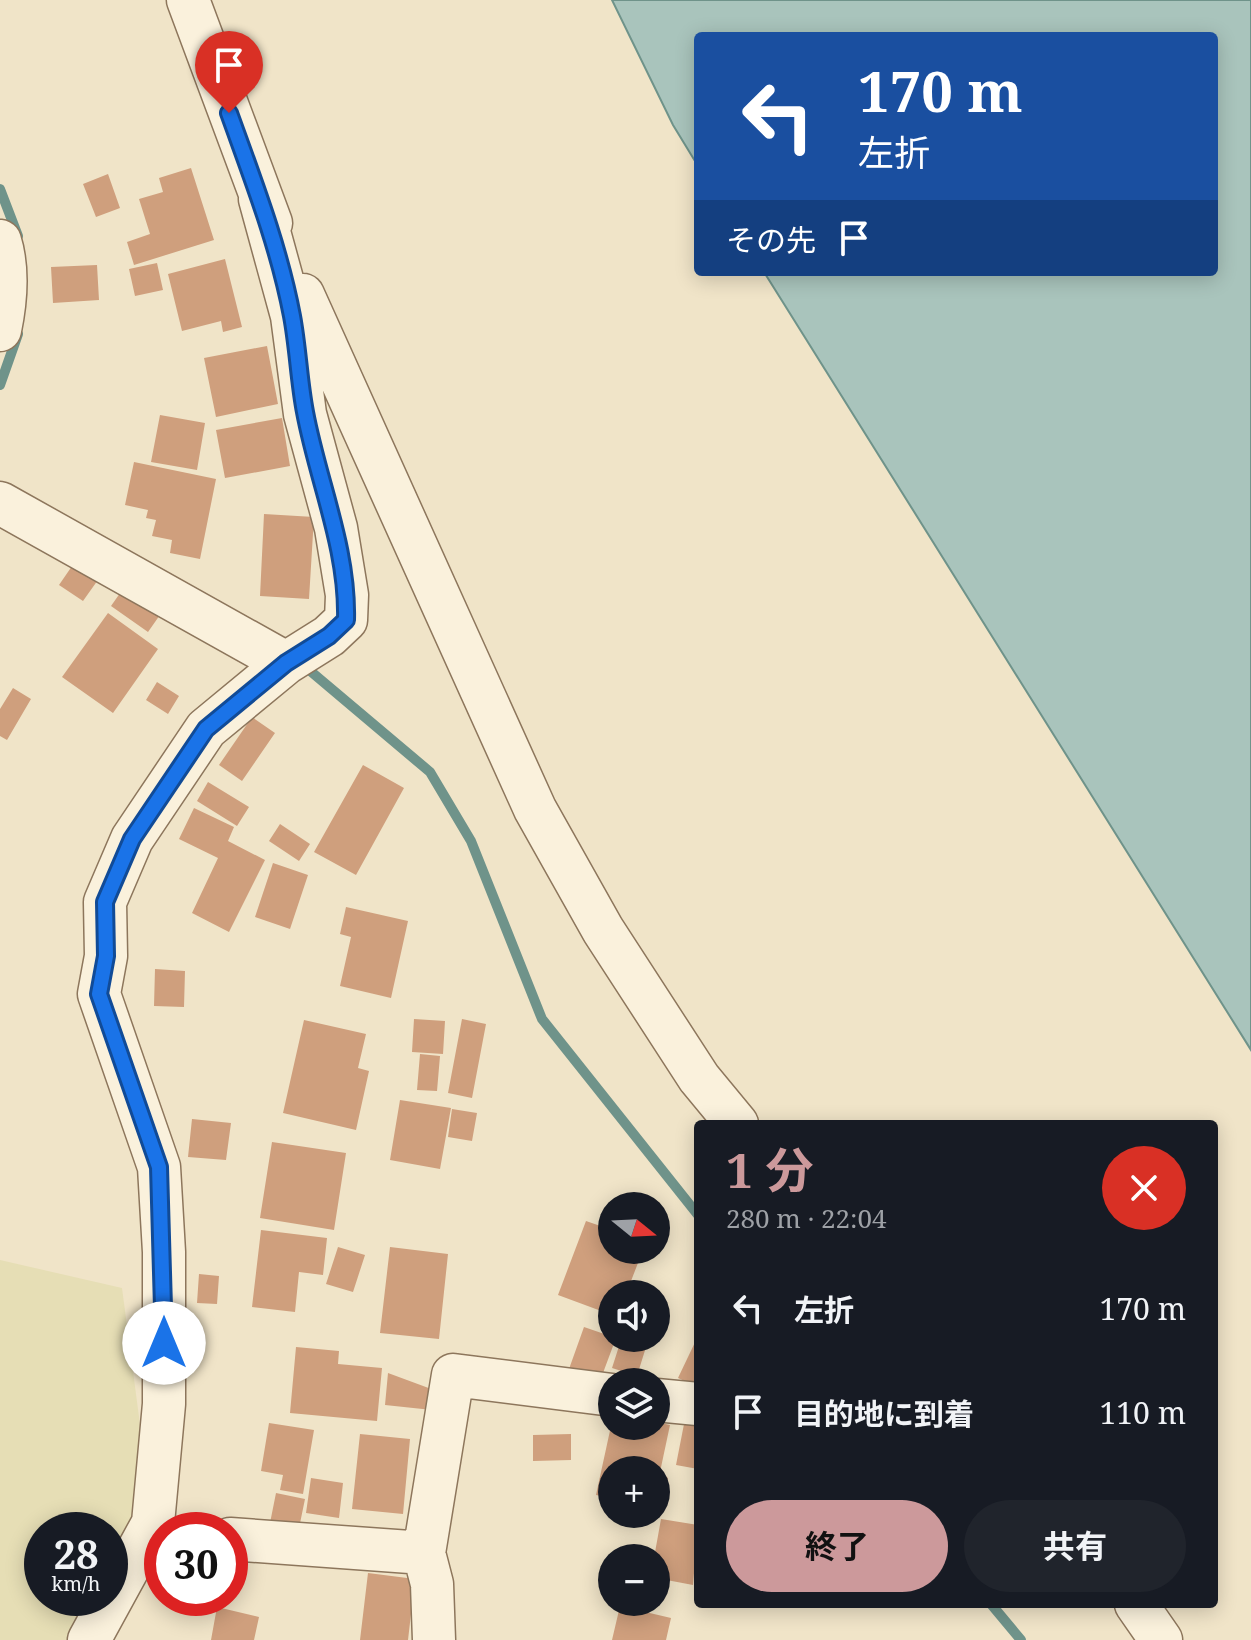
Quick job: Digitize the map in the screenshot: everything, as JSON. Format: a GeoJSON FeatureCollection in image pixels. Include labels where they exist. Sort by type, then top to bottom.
{"type":"FeatureCollection","features":[{"type":"Feature","properties":{"kind":"street"},"geometry":{"type":"LineString","coordinates":[[188,0],[260,199],[535,809],[628,968],[699,1078],[734,1120]]}},
{"type":"Feature","properties":{"kind":"street"},"geometry":{"type":"LineString","coordinates":[[168,1512],[164,1404],[164,1252],[159,1167],[99,994],[106,956],[105,902],[132,839],[206,729],[294,657],[329,636],[346,620],[347,595],[336,528],[305,414],[292,316],[260,199]]}},
{"type":"Feature","properties":{"kind":"street"},"geometry":{"type":"LineString","coordinates":[[0,330],[12,254]]}},
{"type":"Feature","properties":{"kind":"street"},"geometry":{"type":"LineString","coordinates":[[0,503],[73,526],[294,657]]}},
{"type":"Feature","properties":{"kind":"street"},"geometry":{"type":"LineString","coordinates":[[434,1640],[432,1584],[424,1553],[453,1375],[598,1393]]}},
{"type":"Feature","properties":{"kind":"street"},"geometry":{"type":"LineString","coordinates":[[670,1401],[694,1404]]}},
{"type":"Feature","properties":{"kind":"street"},"geometry":{"type":"LineString","coordinates":[[248,1540],[424,1553]]}},
{"type":"Feature","properties":{"kind":"street"},"geometry":{"type":"LineString","coordinates":[[89,1640],[144,1562]]}},
{"type":"Feature","properties":{"kind":"street"},"geometry":{"type":"LineString","coordinates":[[1139,1608],[1161,1640]]}},
{"type":"Feature","properties":{"kind":"shaded area"},"geometry":{"type":"Polygon","coordinates":[[[0,1260],[122,1288],[152,1512],[144,1512],[144,1536],[128,1559],[128,1512],[24,1512],[24,1616],[89,1616],[72,1640],[0,1640],[0,1260]]]}},
{"type":"Feature","properties":{"kind":"water"},"geometry":{"type":"Polygon","coordinates":[[[612,0],[1251,0],[1251,1050],[767,276],[1218,276],[1218,32],[694,32],[694,159],[673,125],[612,0]]]}},
{"type":"Feature","properties":{"kind":"building"},"geometry":{"type":"Polygon","coordinates":[[[191,168],[214,240],[134,265],[127,242],[150,234],[139,199],[163,192],[159,178],[191,168]]]}},
{"type":"Feature","properties":{"kind":"building"},"geometry":{"type":"Polygon","coordinates":[[[108,174],[120,208],[96,217],[83,184],[108,174]]]}},
{"type":"Feature","properties":{"kind":"building"},"geometry":{"type":"Polygon","coordinates":[[[225,259],[242,327],[223,332],[221,321],[182,331],[168,274],[225,259]]]}},
{"type":"Feature","properties":{"kind":"building"},"geometry":{"type":"Polygon","coordinates":[[[157,263],[163,290],[135,296],[129,269],[157,263]]]}},
{"type":"Feature","properties":{"kind":"building"},"geometry":{"type":"Polygon","coordinates":[[[97,265],[99,300],[53,303],[51,267],[97,265]]]}},
{"type":"Feature","properties":{"kind":"building"},"geometry":{"type":"Polygon","coordinates":[[[267,346],[278,404],[216,417],[204,358],[267,346]]]}},
{"type":"Feature","properties":{"kind":"building"},"geometry":{"type":"Polygon","coordinates":[[[160,415],[205,423],[197,470],[151,462],[160,415]]]}},
{"type":"Feature","properties":{"kind":"building"},"geometry":{"type":"Polygon","coordinates":[[[282,418],[290,466],[225,478],[216,430],[282,418]]]}},
{"type":"Feature","properties":{"kind":"building"},"geometry":{"type":"Polygon","coordinates":[[[134,462],[216,479],[200,559],[170,553],[172,540],[152,536],[156,520],[146,518],[148,510],[125,505],[134,462]]]}},
{"type":"Feature","properties":{"kind":"building"},"geometry":{"type":"Polygon","coordinates":[[[264,514],[314,517],[309,599],[260,596],[264,514]]]}},
{"type":"Feature","properties":{"kind":"building"},"geometry":{"type":"Polygon","coordinates":[[[81,553],[105,570],[83,601],[59,585],[81,553]]]}},
{"type":"Feature","properties":{"kind":"building"},"geometry":{"type":"Polygon","coordinates":[[[125,586],[162,612],[148,632],[111,606],[125,586]]]}},
{"type":"Feature","properties":{"kind":"building"},"geometry":{"type":"Polygon","coordinates":[[[108,613],[158,649],[113,713],[62,677],[108,613]]]}},
{"type":"Feature","properties":{"kind":"building"},"geometry":{"type":"Polygon","coordinates":[[[157,682],[179,696],[168,714],[146,700],[157,682]]]}},
{"type":"Feature","properties":{"kind":"building"},"geometry":{"type":"Polygon","coordinates":[[[13,688],[31,699],[7,740],[0,736],[0,709],[13,688]]]}},
{"type":"Feature","properties":{"kind":"building"},"geometry":{"type":"Polygon","coordinates":[[[252,717],[275,733],[242,781],[219,765],[252,717]]]}},
{"type":"Feature","properties":{"kind":"building"},"geometry":{"type":"Polygon","coordinates":[[[363,765],[404,788],[356,875],[314,852],[363,765]]]}},
{"type":"Feature","properties":{"kind":"building"},"geometry":{"type":"Polygon","coordinates":[[[208,782],[249,807],[237,826],[197,801],[208,782]]]}},
{"type":"Feature","properties":{"kind":"building"},"geometry":{"type":"Polygon","coordinates":[[[194,808],[234,827],[228,841],[265,860],[229,932],[192,913],[218,858],[179,839],[194,808]]]}},
{"type":"Feature","properties":{"kind":"building"},"geometry":{"type":"Polygon","coordinates":[[[280,824],[310,844],[299,861],[269,841],[280,824]]]}},
{"type":"Feature","properties":{"kind":"building"},"geometry":{"type":"Polygon","coordinates":[[[273,863],[308,875],[290,929],[255,917],[273,863]]]}},
{"type":"Feature","properties":{"kind":"building"},"geometry":{"type":"Polygon","coordinates":[[[346,907],[408,921],[391,998],[340,986],[351,937],[340,934],[346,907]]]}},
{"type":"Feature","properties":{"kind":"building"},"geometry":{"type":"Polygon","coordinates":[[[155,969],[185,971],[184,1007],[154,1006],[155,969]]]}},
{"type":"Feature","properties":{"kind":"building"},"geometry":{"type":"Polygon","coordinates":[[[414,1019],[445,1021],[443,1054],[412,1052],[414,1019]]]}},
{"type":"Feature","properties":{"kind":"building"},"geometry":{"type":"Polygon","coordinates":[[[462,1019],[486,1024],[472,1098],[448,1093],[462,1019]]]}},
{"type":"Feature","properties":{"kind":"building"},"geometry":{"type":"Polygon","coordinates":[[[304,1020],[366,1034],[358,1068],[369,1071],[356,1130],[283,1113],[304,1020]]]}},
{"type":"Feature","properties":{"kind":"building"},"geometry":{"type":"Polygon","coordinates":[[[420,1054],[440,1056],[437,1091],[417,1090],[420,1054]]]}},
{"type":"Feature","properties":{"kind":"building"},"geometry":{"type":"Polygon","coordinates":[[[400,1100],[451,1108],[440,1169],[390,1160],[400,1100]]]}},
{"type":"Feature","properties":{"kind":"building"},"geometry":{"type":"Polygon","coordinates":[[[452,1109],[477,1113],[472,1141],[448,1137],[452,1109]]]}},
{"type":"Feature","properties":{"kind":"building"},"geometry":{"type":"Polygon","coordinates":[[[192,1119],[231,1123],[226,1160],[188,1157],[192,1119]]]}},
{"type":"Feature","properties":{"kind":"building"},"geometry":{"type":"Polygon","coordinates":[[[272,1142],[346,1153],[334,1230],[260,1218],[272,1142]]]}},
{"type":"Feature","properties":{"kind":"building"},"geometry":{"type":"Polygon","coordinates":[[[586,1221],[598,1225],[598,1264],[638,1264],[631,1280],[598,1280],[598,1310],[558,1295],[586,1221]]]}},
{"type":"Feature","properties":{"kind":"building"},"geometry":{"type":"Polygon","coordinates":[[[261,1230],[327,1238],[323,1275],[299,1272],[295,1312],[252,1307],[261,1230]]]}},
{"type":"Feature","properties":{"kind":"building"},"geometry":{"type":"Polygon","coordinates":[[[338,1247],[365,1255],[353,1292],[326,1284],[338,1247]]]}},
{"type":"Feature","properties":{"kind":"building"},"geometry":{"type":"Polygon","coordinates":[[[390,1247],[448,1254],[439,1339],[380,1333],[390,1247]]]}},
{"type":"Feature","properties":{"kind":"building"},"geometry":{"type":"Polygon","coordinates":[[[199,1274],[219,1276],[217,1304],[197,1303],[199,1274]]]}},
{"type":"Feature","properties":{"kind":"building"},"geometry":{"type":"Polygon","coordinates":[[[584,1327],[598,1332],[598,1352],[611,1352],[605,1368],[598,1368],[598,1380],[569,1369],[584,1327]]]}},
{"type":"Feature","properties":{"kind":"building"},"geometry":{"type":"Polygon","coordinates":[[[694,1344],[694,1385],[678,1378],[694,1344]]]}},
{"type":"Feature","properties":{"kind":"building"},"geometry":{"type":"Polygon","coordinates":[[[296,1347],[339,1351],[338,1364],[382,1368],[377,1421],[290,1413],[296,1347]]]}},
{"type":"Feature","properties":{"kind":"building"},"geometry":{"type":"Polygon","coordinates":[[[617,1352],[644,1352],[639,1368],[612,1368],[617,1352]]]}},
{"type":"Feature","properties":{"kind":"building"},"geometry":{"type":"Polygon","coordinates":[[[388,1373],[434,1390],[432,1410],[385,1405],[388,1373]]]}},
{"type":"Feature","properties":{"kind":"building"},"geometry":{"type":"Polygon","coordinates":[[[685,1419],[694,1420],[694,1468],[676,1465],[685,1419]]]}},
{"type":"Feature","properties":{"kind":"building"},"geometry":{"type":"Polygon","coordinates":[[[269,1423],[314,1430],[303,1494],[280,1490],[283,1475],[261,1471],[269,1423]]]}},
{"type":"Feature","properties":{"kind":"building"},"geometry":{"type":"Polygon","coordinates":[[[360,1434],[410,1439],[403,1514],[352,1509],[360,1434]]]}},
{"type":"Feature","properties":{"kind":"building"},"geometry":{"type":"Polygon","coordinates":[[[571,1434],[571,1460],[533,1461],[533,1435],[571,1434]]]}},
{"type":"Feature","properties":{"kind":"building"},"geometry":{"type":"Polygon","coordinates":[[[608,1440],[667,1440],[663,1456],[604,1456],[608,1440]]]}},
{"type":"Feature","properties":{"kind":"building"},"geometry":{"type":"Polygon","coordinates":[[[311,1478],[343,1483],[339,1518],[306,1513],[311,1478]]]}},
{"type":"Feature","properties":{"kind":"building"},"geometry":{"type":"Polygon","coordinates":[[[276,1493],[305,1499],[298,1533],[269,1528],[276,1493]]]}},
{"type":"Feature","properties":{"kind":"building"},"geometry":{"type":"Polygon","coordinates":[[[670,1520],[694,1524],[693,1585],[670,1581],[670,1544],[657,1544],[659,1528],[670,1528],[670,1520]]]}},
{"type":"Feature","properties":{"kind":"building"},"geometry":{"type":"Polygon","coordinates":[[[368,1573],[415,1579],[408,1640],[360,1640],[368,1573]]]}},
{"type":"Feature","properties":{"kind":"building"},"geometry":{"type":"Polygon","coordinates":[[[215,1616],[259,1617],[254,1640],[211,1640],[215,1616]]]}},
{"type":"Feature","properties":{"kind":"building"},"geometry":{"type":"Polygon","coordinates":[[[618,1616],[671,1618],[666,1640],[612,1640],[618,1616]]]}},
{"type":"Feature","properties":{"kind":"waterway"},"geometry":{"type":"LineString","coordinates":[[0,189],[18,236]]}},
{"type":"Feature","properties":{"kind":"waterway"},"geometry":{"type":"LineString","coordinates":[[0,385],[18,334]]}},
{"type":"Feature","properties":{"kind":"waterway"},"geometry":{"type":"LineString","coordinates":[[302,664],[430,772],[471,841],[542,1019],[694,1210]]}},
{"type":"Feature","properties":{"kind":"waterway"},"geometry":{"type":"LineString","coordinates":[[994,1608],[1021,1640]]}},
{"type":"Feature","properties":{"kind":"route"},"geometry":{"type":"LineString","coordinates":[[164,1343],[164,1252],[159,1167],[99,994],[106,956],[105,902],[132,839],[206,729],[286,663],[329,636],[346,620],[347,595],[336,528],[305,414],[292,316],[260,199],[229,113]]}}]}
